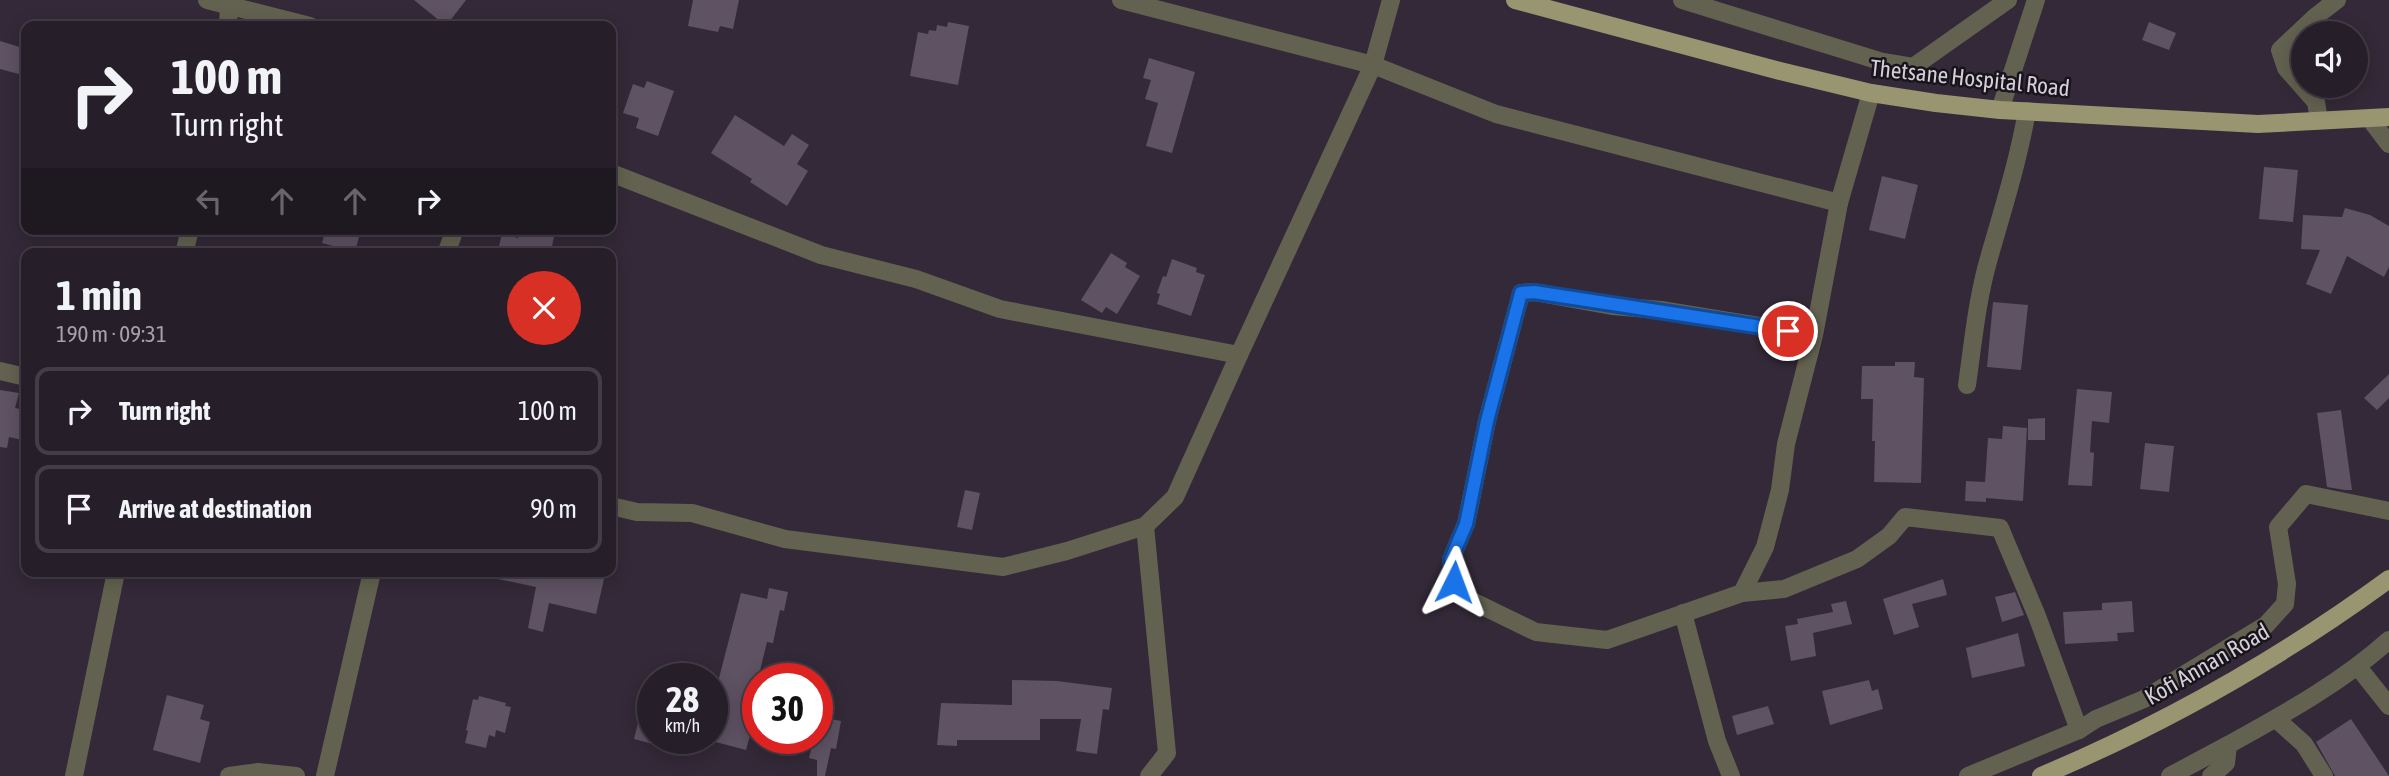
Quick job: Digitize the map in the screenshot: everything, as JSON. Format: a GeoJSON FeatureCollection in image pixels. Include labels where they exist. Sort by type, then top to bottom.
{"type":"FeatureCollection","features":[{"type":"Feature","properties":{"kind":"main road","name":"Thetsane Hospital Road"},"geometry":{"type":"LineString","coordinates":[[1515,0],[1871,93],[2000,110],[2258,124],[2389,117]]}},
{"type":"Feature","properties":{"kind":"main road","name":"Kofi Annan Road"},"geometry":{"type":"LineString","coordinates":[[2041,776],[2088,757],[2203,699],[2352,606],[2389,579]]}},
{"type":"Feature","properties":{"kind":"street"},"geometry":{"type":"LineString","coordinates":[[207,0],[291,21]]}},
{"type":"Feature","properties":{"kind":"street"},"geometry":{"type":"LineString","coordinates":[[1121,0],[1373,65],[1496,114],[1839,203]]}},
{"type":"Feature","properties":{"kind":"street"},"geometry":{"type":"LineString","coordinates":[[616,507],[638,512],[692,513],[785,539],[1003,567],[1067,551],[1145,526],[1175,497],[1373,65],[1391,0]]}},
{"type":"Feature","properties":{"kind":"street"},"geometry":{"type":"LineString","coordinates":[[1682,0],[1883,62],[1913,67],[2008,0]]}},
{"type":"Feature","properties":{"kind":"street"},"geometry":{"type":"LineString","coordinates":[[2000,110],[2036,0]]}},
{"type":"Feature","properties":{"kind":"street"},"geometry":{"type":"LineString","coordinates":[[2319,120],[2316,102],[2286,68],[2280,50],[2337,0]]}},
{"type":"Feature","properties":{"kind":"street"},"geometry":{"type":"LineString","coordinates":[[228,21],[229,5]]}},
{"type":"Feature","properties":{"kind":"street"},"geometry":{"type":"LineString","coordinates":[[1742,593],[1765,547],[1780,490],[1786,444],[1814,335],[1839,203],[1871,93]]}},
{"type":"Feature","properties":{"kind":"street"},"geometry":{"type":"LineString","coordinates":[[1967,385],[1981,292],[2016,167],[2027,111]]}},
{"type":"Feature","properties":{"kind":"street"},"geometry":{"type":"LineString","coordinates":[[2370,119],[2389,144]]}},
{"type":"Feature","properties":{"kind":"street"},"geometry":{"type":"LineString","coordinates":[[616,175],[821,255],[916,279],[1000,309],[1239,355]]}},
{"type":"Feature","properties":{"kind":"street"},"geometry":{"type":"LineString","coordinates":[[1814,335],[1661,310],[1612,306],[1534,292],[1521,293],[1487,421],[1466,524],[1451,559],[1454,582],[1466,598],[1536,632],[1607,640],[1742,593],[1784,589],[1857,559],[1889,536],[1905,517],[2000,528],[2042,628],[2079,730]]}},
{"type":"Feature","properties":{"kind":"street"},"geometry":{"type":"LineString","coordinates":[[0,371],[21,376]]}},
{"type":"Feature","properties":{"kind":"street"},"geometry":{"type":"LineString","coordinates":[[1968,776],[2079,730],[2096,719],[2144,699],[2266,625],[2285,604],[2287,584],[2278,527],[2306,494],[2389,511]]}},
{"type":"Feature","properties":{"kind":"street"},"geometry":{"type":"LineString","coordinates":[[1145,526],[1167,753],[1149,776]]}},
{"type":"Feature","properties":{"kind":"street"},"geometry":{"type":"LineString","coordinates":[[74,776],[115,577]]}},
{"type":"Feature","properties":{"kind":"street"},"geometry":{"type":"LineString","coordinates":[[325,776],[371,577]]}},
{"type":"Feature","properties":{"kind":"street"},"geometry":{"type":"LineString","coordinates":[[1683,613],[1717,741],[1731,776]]}},
{"type":"Feature","properties":{"kind":"street"},"geometry":{"type":"LineString","coordinates":[[2170,776],[2276,719],[2358,667],[2389,640]]}},
{"type":"Feature","properties":{"kind":"street"},"geometry":{"type":"LineString","coordinates":[[2358,667],[2389,706]]}},
{"type":"Feature","properties":{"kind":"street"},"geometry":{"type":"LineString","coordinates":[[2276,719],[2304,744],[2324,776]]}},
{"type":"Feature","properties":{"kind":"street"},"geometry":{"type":"LineString","coordinates":[[2211,776],[2225,763],[2228,745]]}},
{"type":"Feature","properties":{"kind":"street"},"geometry":{"type":"LineString","coordinates":[[229,776],[258,772],[296,776]]}},
{"type":"Feature","properties":{"kind":"building"},"geometry":{"type":"Polygon","coordinates":[[[414,0],[466,0],[450,21],[440,21],[414,0]]]}},
{"type":"Feature","properties":{"kind":"building"},"geometry":{"type":"Polygon","coordinates":[[[693,0],[739,0],[733,29],[720,26],[718,32],[688,26],[693,0]]]}},
{"type":"Feature","properties":{"kind":"building"},"geometry":{"type":"Polygon","coordinates":[[[948,22],[969,26],[958,85],[910,76],[918,32],[928,34],[929,30],[936,31],[937,25],[947,27],[948,22]]]}},
{"type":"Feature","properties":{"kind":"building"},"geometry":{"type":"Polygon","coordinates":[[[2149,22],[2176,33],[2169,50],[2142,40],[2149,22]]]}},
{"type":"Feature","properties":{"kind":"building"},"geometry":{"type":"Polygon","coordinates":[[[0,41],[21,47],[21,75],[0,69],[0,41]]]}},
{"type":"Feature","properties":{"kind":"building"},"geometry":{"type":"Polygon","coordinates":[[[1149,58],[1195,72],[1172,153],[1146,146],[1158,103],[1145,99],[1151,80],[1143,78],[1149,58]]]}},
{"type":"Feature","properties":{"kind":"building"},"geometry":{"type":"Polygon","coordinates":[[[647,81],[674,91],[658,136],[636,128],[639,118],[623,113],[633,84],[644,88],[647,81]]]}},
{"type":"Feature","properties":{"kind":"building"},"geometry":{"type":"Polygon","coordinates":[[[735,115],[784,146],[792,134],[809,145],[797,164],[808,171],[787,206],[750,182],[752,179],[711,153],[735,115]]]}},
{"type":"Feature","properties":{"kind":"building"},"geometry":{"type":"Polygon","coordinates":[[[2264,167],[2298,170],[2293,222],[2259,219],[2264,167]]]}},
{"type":"Feature","properties":{"kind":"building"},"geometry":{"type":"Polygon","coordinates":[[[1882,176],[1918,185],[1905,239],[1869,230],[1882,176]]]}},
{"type":"Feature","properties":{"kind":"building"},"geometry":{"type":"Polygon","coordinates":[[[2345,208],[2370,215],[2389,226],[2389,267],[2384,277],[2347,256],[2331,294],[2306,284],[2320,250],[2301,249],[2303,215],[2342,217],[2345,208]]]}},
{"type":"Feature","properties":{"kind":"building"},"geometry":{"type":"Polygon","coordinates":[[[324,235],[359,235],[356,248],[340,248],[322,243],[324,235]]]}},
{"type":"Feature","properties":{"kind":"building"},"geometry":{"type":"Polygon","coordinates":[[[502,235],[518,238],[518,235],[546,235],[554,237],[552,246],[560,248],[498,248],[502,235]]]}},
{"type":"Feature","properties":{"kind":"building"},"geometry":{"type":"Polygon","coordinates":[[[1111,253],[1127,263],[1125,267],[1140,276],[1117,314],[1106,307],[1102,313],[1081,300],[1111,253]]]}},
{"type":"Feature","properties":{"kind":"building"},"geometry":{"type":"Polygon","coordinates":[[[1172,259],[1197,268],[1196,272],[1205,275],[1191,316],[1157,304],[1160,294],[1157,293],[1172,259]]]}},
{"type":"Feature","properties":{"kind":"building"},"geometry":{"type":"Polygon","coordinates":[[[1993,302],[2028,305],[2021,370],[1987,367],[1993,302]]]}},
{"type":"Feature","properties":{"kind":"building"},"geometry":{"type":"Polygon","coordinates":[[[1895,362],[1915,362],[1914,377],[1924,378],[1921,483],[1874,482],[1873,399],[1861,399],[1862,366],[1895,366],[1895,362]]]}},
{"type":"Feature","properties":{"kind":"building"},"geometry":{"type":"Polygon","coordinates":[[[2389,374],[2389,398],[2377,410],[2364,398],[2389,374]]]}},
{"type":"Feature","properties":{"kind":"building"},"geometry":{"type":"Polygon","coordinates":[[[2077,389],[2112,392],[2109,423],[2092,421],[2092,486],[2068,485],[2077,389]]]}},
{"type":"Feature","properties":{"kind":"building"},"geometry":{"type":"Polygon","coordinates":[[[0,390],[19,393],[15,408],[21,409],[21,440],[9,437],[7,448],[0,447],[0,390]]]}},
{"type":"Feature","properties":{"kind":"building"},"geometry":{"type":"Polygon","coordinates":[[[2341,410],[2352,490],[2327,487],[2317,413],[2341,410]]]}},
{"type":"Feature","properties":{"kind":"building"},"geometry":{"type":"Polygon","coordinates":[[[2045,418],[2045,440],[2028,440],[2028,419],[2045,418]]]}},
{"type":"Feature","properties":{"kind":"building"},"geometry":{"type":"Polygon","coordinates":[[[2003,426],[2027,428],[2023,501],[1986,498],[1986,502],[1965,501],[1966,481],[1985,482],[1988,438],[2002,439],[2003,426]]]}},
{"type":"Feature","properties":{"kind":"building"},"geometry":{"type":"Polygon","coordinates":[[[2145,443],[2174,446],[2169,492],[2140,489],[2145,443]]]}},
{"type":"Feature","properties":{"kind":"building"},"geometry":{"type":"Polygon","coordinates":[[[965,490],[980,493],[972,530],[957,527],[965,490]]]}},
{"type":"Feature","properties":{"kind":"building"},"geometry":{"type":"Polygon","coordinates":[[[498,579],[604,579],[596,614],[549,603],[543,632],[528,628],[536,587],[498,579]]]}},
{"type":"Feature","properties":{"kind":"building"},"geometry":{"type":"Polygon","coordinates":[[[1943,579],[1947,595],[1912,604],[1919,627],[1894,635],[1883,599],[1943,579]]]}},
{"type":"Feature","properties":{"kind":"building"},"geometry":{"type":"Polygon","coordinates":[[[769,588],[788,592],[784,611],[780,610],[773,643],[767,642],[762,663],[742,663],[742,749],[728,745],[728,663],[723,663],[741,593],[767,599],[769,588]]]}},
{"type":"Feature","properties":{"kind":"building"},"geometry":{"type":"Polygon","coordinates":[[[2015,592],[2024,615],[2002,622],[1995,597],[2015,592]]]}},
{"type":"Feature","properties":{"kind":"building"},"geometry":{"type":"Polygon","coordinates":[[[1846,601],[1852,624],[1813,633],[1816,656],[1791,661],[1785,626],[1798,624],[1797,619],[1833,612],[1831,604],[1846,601]]]}},
{"type":"Feature","properties":{"kind":"building"},"geometry":{"type":"Polygon","coordinates":[[[2132,601],[2134,632],[2117,633],[2118,641],[2065,644],[2063,612],[2102,610],[2102,603],[2132,601]]]}},
{"type":"Feature","properties":{"kind":"building"},"geometry":{"type":"Polygon","coordinates":[[[2018,633],[2025,666],[1972,678],[1966,648],[2018,633]]]}},
{"type":"Feature","properties":{"kind":"building"},"geometry":{"type":"Polygon","coordinates":[[[1012,680],[1057,681],[1112,688],[1109,710],[1103,709],[1097,754],[1076,751],[1081,719],[1040,719],[1040,740],[957,740],[957,746],[937,745],[941,703],[1012,705],[1012,680]]]}},
{"type":"Feature","properties":{"kind":"building"},"geometry":{"type":"Polygon","coordinates":[[[1869,680],[1872,691],[1878,689],[1883,709],[1830,725],[1822,691],[1869,680]]]}},
{"type":"Feature","properties":{"kind":"building"},"geometry":{"type":"Polygon","coordinates":[[[167,695],[204,705],[200,719],[210,722],[200,763],[153,750],[167,695]]]}},
{"type":"Feature","properties":{"kind":"building"},"geometry":{"type":"Polygon","coordinates":[[[479,696],[506,703],[505,706],[511,707],[505,733],[496,730],[495,737],[489,735],[486,748],[465,743],[473,699],[478,700],[479,696]]]}},
{"type":"Feature","properties":{"kind":"building"},"geometry":{"type":"Polygon","coordinates":[[[1768,706],[1774,724],[1737,735],[1732,716],[1768,706]]]}},
{"type":"Feature","properties":{"kind":"building"},"geometry":{"type":"Polygon","coordinates":[[[833,719],[841,721],[836,749],[833,748],[833,719]]]}},
{"type":"Feature","properties":{"kind":"building"},"geometry":{"type":"Polygon","coordinates":[[[2351,719],[2389,776],[2335,776],[2316,742],[2351,719]]]}},
{"type":"Feature","properties":{"kind":"building"},"geometry":{"type":"Polygon","coordinates":[[[810,754],[830,754],[825,776],[817,776],[817,760],[809,758],[810,754]]]}},
{"type":"Feature","properties":{"kind":"route"},"geometry":{"type":"LineString","coordinates":[[1454,582],[1451,559],[1466,524],[1487,421],[1521,293],[1534,292],[1612,306],[1661,310],[1788,331]]}}]}
